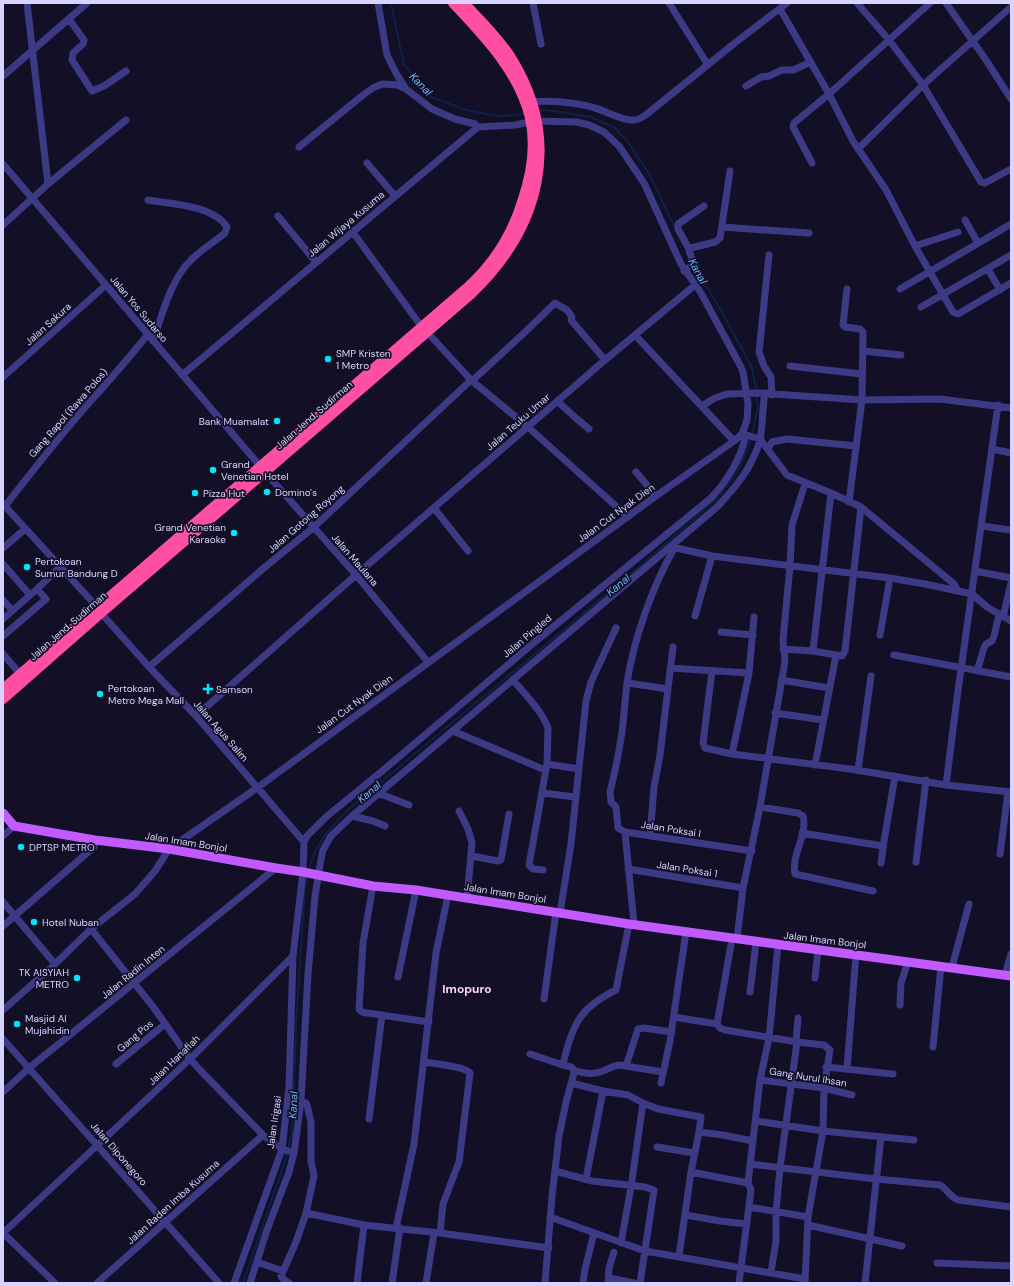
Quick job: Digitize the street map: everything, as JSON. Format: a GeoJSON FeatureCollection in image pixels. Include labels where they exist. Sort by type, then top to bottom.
{"type":"FeatureCollection","features":[{"type":"Feature","properties":{"kind":"highway"},"geometry":{"type":"LineString","coordinates":[[453,3],[481,33],[500,58],[511,74],[531,112]]}},
{"type":"Feature","properties":{"kind":"highway"},"geometry":{"type":"LineString","coordinates":[[464,3],[498,39],[509,56],[522,80],[531,112]]}},
{"type":"Feature","properties":{"kind":"highway","name":"Jalan Jend. Sudirman"},"geometry":{"type":"LineString","coordinates":[[3,699],[99,610],[424,329],[476,280],[492,260],[512,230],[518,216],[530,175],[532,148],[531,112]]}},
{"type":"Feature","properties":{"kind":"highway","name":"Jalan Jend. Sudirman"},"geometry":{"type":"LineString","coordinates":[[3,689],[99,610]]}},
{"type":"Feature","properties":{"kind":"main road"},"geometry":{"type":"LineString","coordinates":[[3,813],[14,826]]}},
{"type":"Feature","properties":{"kind":"main road","name":"Jalan Imam Bonjol"},"geometry":{"type":"LineString","coordinates":[[14,826],[95,840],[169,849],[303,872],[373,886],[416,890],[558,913],[756,942],[1008,975]]}},
{"type":"Feature","properties":{"kind":"street"},"geometry":{"type":"LineString","coordinates":[[26,3],[33,49],[48,184]]}},
{"type":"Feature","properties":{"kind":"street"},"geometry":{"type":"LineString","coordinates":[[3,76],[87,3]]}},
{"type":"Feature","properties":{"kind":"street"},"geometry":{"type":"LineString","coordinates":[[378,3],[386,55],[406,89]]}},
{"type":"Feature","properties":{"kind":"street"},"geometry":{"type":"LineString","coordinates":[[533,3],[541,44]]}},
{"type":"Feature","properties":{"kind":"street"},"geometry":{"type":"LineString","coordinates":[[669,3],[708,65]]}},
{"type":"Feature","properties":{"kind":"street"},"geometry":{"type":"LineString","coordinates":[[299,147],[373,88],[382,84],[398,85],[406,89],[432,109],[455,119],[478,126],[515,125],[531,112],[579,104],[596,108],[627,119],[639,119],[787,3]]}},
{"type":"Feature","properties":{"kind":"street"},"geometry":{"type":"LineString","coordinates":[[857,3],[889,40],[922,85],[982,183],[985,183],[1011,169]]}},
{"type":"Feature","properties":{"kind":"street"},"geometry":{"type":"LineString","coordinates":[[812,163],[792,125],[829,94],[930,3]]}},
{"type":"Feature","properties":{"kind":"street"},"geometry":{"type":"LineString","coordinates":[[946,3],[1010,96]]}},
{"type":"Feature","properties":{"kind":"street"},"geometry":{"type":"LineString","coordinates":[[858,149],[922,85],[1011,7]]}},
{"type":"Feature","properties":{"kind":"street"},"geometry":{"type":"LineString","coordinates":[[780,9],[829,94],[858,149],[886,190],[953,312],[956,314],[1011,283]]}},
{"type":"Feature","properties":{"kind":"street"},"geometry":{"type":"LineString","coordinates":[[69,19],[84,40],[83,44],[73,53],[72,60],[92,91],[104,86],[126,71]]}},
{"type":"Feature","properties":{"kind":"street"},"geometry":{"type":"LineString","coordinates":[[746,86],[762,77],[769,76],[782,70],[793,70],[810,62]]}},
{"type":"Feature","properties":{"kind":"street"},"geometry":{"type":"LineString","coordinates":[[531,112],[589,125],[604,132],[619,146],[647,188],[685,270],[701,293],[741,367],[749,393],[745,435],[759,439],[787,475],[861,507],[954,584],[958,591]]}},
{"type":"Feature","properties":{"kind":"street"},"geometry":{"type":"LineString","coordinates":[[3,225],[48,184],[126,120]]}},
{"type":"Feature","properties":{"kind":"street","name":"Jalan Wijaya Kusuma"},"geometry":{"type":"LineString","coordinates":[[182,375],[478,126]]}},
{"type":"Feature","properties":{"kind":"street"},"geometry":{"type":"LineString","coordinates":[[367,163],[395,196]]}},
{"type":"Feature","properties":{"kind":"street","name":"Jalan Yos Sudarso"},"geometry":{"type":"LineString","coordinates":[[3,164],[262,469]]}},
{"type":"Feature","properties":{"kind":"street"},"geometry":{"type":"LineString","coordinates":[[689,249],[717,241],[720,238],[730,171]]}},
{"type":"Feature","properties":{"kind":"street"},"geometry":{"type":"LineString","coordinates":[[148,200],[196,208],[214,216],[226,225],[227,230],[218,239],[190,260],[173,286],[153,341]]}},
{"type":"Feature","properties":{"kind":"street"},"geometry":{"type":"LineString","coordinates":[[685,270],[694,264],[689,249],[678,229],[678,224],[704,206]]}},
{"type":"Feature","properties":{"kind":"street"},"geometry":{"type":"LineString","coordinates":[[278,216],[316,262]]}},
{"type":"Feature","properties":{"kind":"street"},"geometry":{"type":"LineString","coordinates":[[965,220],[978,243]]}},
{"type":"Feature","properties":{"kind":"street"},"geometry":{"type":"LineString","coordinates":[[900,289],[1011,224]]}},
{"type":"Feature","properties":{"kind":"street"},"geometry":{"type":"LineString","coordinates":[[722,226],[809,233]]}},
{"type":"Feature","properties":{"kind":"street"},"geometry":{"type":"LineString","coordinates":[[352,231],[424,329],[472,380],[528,427],[628,517]]}},
{"type":"Feature","properties":{"kind":"street"},"geometry":{"type":"LineString","coordinates":[[916,246],[958,232]]}},
{"type":"Feature","properties":{"kind":"street"},"geometry":{"type":"LineString","coordinates":[[769,255],[759,352],[770,377],[772,394]]}},
{"type":"Feature","properties":{"kind":"street"},"geometry":{"type":"LineString","coordinates":[[921,307],[1011,255]]}},
{"type":"Feature","properties":{"kind":"street"},"geometry":{"type":"LineString","coordinates":[[988,268],[1000,290]]}},
{"type":"Feature","properties":{"kind":"street","name":"Jalan Teuku Umar"},"geometry":{"type":"LineString","coordinates":[[196,716],[557,401],[695,285]]}},
{"type":"Feature","properties":{"kind":"street","name":"Jalan Sakura"},"geometry":{"type":"LineString","coordinates":[[3,377],[106,286]]}},
{"type":"Feature","properties":{"kind":"street"},"geometry":{"type":"LineString","coordinates":[[847,289],[843,325],[862,331],[863,351],[862,400],[849,502]]}},
{"type":"Feature","properties":{"kind":"street","name":"Jalan Gotong Royong"},"geometry":{"type":"LineString","coordinates":[[150,667],[265,567],[314,527],[555,303],[567,310],[572,317],[571,320],[605,360]]}},
{"type":"Feature","properties":{"kind":"street","name":"Gang Rapol (Rawa Polos)"},"geometry":{"type":"LineString","coordinates":[[4,505],[81,412],[132,356],[148,334]]}},
{"type":"Feature","properties":{"kind":"street"},"geometry":{"type":"LineString","coordinates":[[635,335],[734,441]]}},
{"type":"Feature","properties":{"kind":"street"},"geometry":{"type":"LineString","coordinates":[[863,351],[901,355]]}},
{"type":"Feature","properties":{"kind":"street"},"geometry":{"type":"LineString","coordinates":[[790,366],[862,374]]}},
{"type":"Feature","properties":{"kind":"street"},"geometry":{"type":"LineString","coordinates":[[702,406],[721,396],[735,393],[762,393],[862,400],[940,399],[1011,408]]}},
{"type":"Feature","properties":{"kind":"street"},"geometry":{"type":"LineString","coordinates":[[250,1283],[267,1230],[289,1172],[294,1152],[301,1101],[308,974],[317,875],[323,850],[331,836],[352,816],[672,547],[729,494],[750,467],[759,439],[762,393]]}},
{"type":"Feature","properties":{"kind":"street"},"geometry":{"type":"LineString","coordinates":[[557,401],[588,428]]}},
{"type":"Feature","properties":{"kind":"street"},"geometry":{"type":"LineString","coordinates":[[946,785],[998,406]]}},
{"type":"Feature","properties":{"kind":"street","name":"Jalan Cut Nyak Dien"},"geometry":{"type":"LineString","coordinates":[[169,849],[257,788],[656,496],[734,441],[745,435]]}},
{"type":"Feature","properties":{"kind":"street","name":"Jalan Pingled"},"geometry":{"type":"LineString","coordinates":[[304,842],[307,836],[326,817],[536,641],[711,498],[727,479],[733,469],[743,447],[745,435]]}},
{"type":"Feature","properties":{"kind":"street"},"geometry":{"type":"LineString","coordinates":[[768,449],[772,442],[787,439],[856,446]]}},
{"type":"Feature","properties":{"kind":"street"},"geometry":{"type":"LineString","coordinates":[[992,449],[1011,453]]}},
{"type":"Feature","properties":{"kind":"street","name":"Jalan Maulana"},"geometry":{"type":"LineString","coordinates":[[262,469],[356,575],[428,662]]}},
{"type":"Feature","properties":{"kind":"street"},"geometry":{"type":"LineString","coordinates":[[636,472],[656,496]]}},
{"type":"Feature","properties":{"kind":"street"},"geometry":{"type":"LineString","coordinates":[[717,1024],[735,939],[743,888],[752,851],[769,758],[775,713],[785,659],[783,649],[783,630],[790,566],[792,525],[805,484]]}},
{"type":"Feature","properties":{"kind":"street"},"geometry":{"type":"LineString","coordinates":[[813,651],[831,493]]}},
{"type":"Feature","properties":{"kind":"street","name":"Jalan Agus Salim"},"geometry":{"type":"LineString","coordinates":[[4,505],[196,716],[304,842]]}},
{"type":"Feature","properties":{"kind":"street"},"geometry":{"type":"LineString","coordinates":[[783,649],[813,651],[842,656],[845,652],[861,507]]}},
{"type":"Feature","properties":{"kind":"street"},"geometry":{"type":"LineString","coordinates":[[434,508],[468,551]]}},
{"type":"Feature","properties":{"kind":"street"},"geometry":{"type":"LineString","coordinates":[[982,526],[1011,530]]}},
{"type":"Feature","properties":{"kind":"street"},"geometry":{"type":"LineString","coordinates":[[3,548],[25,529]]}},
{"type":"Feature","properties":{"kind":"street"},"geometry":{"type":"LineString","coordinates":[[672,547],[712,556],[822,569],[853,575],[890,578],[972,594],[1001,616],[1011,621]]}},
{"type":"Feature","properties":{"kind":"street"},"geometry":{"type":"LineString","coordinates":[[625,832],[618,828],[616,807],[611,802],[610,798],[622,734],[628,683],[639,633],[672,547]]}},
{"type":"Feature","properties":{"kind":"street"},"geometry":{"type":"LineString","coordinates":[[695,616],[712,556]]}},
{"type":"Feature","properties":{"kind":"street"},"geometry":{"type":"LineString","coordinates":[[3,564],[30,595]]}},
{"type":"Feature","properties":{"kind":"street"},"geometry":{"type":"LineString","coordinates":[[3,619],[60,567]]}},
{"type":"Feature","properties":{"kind":"street"},"geometry":{"type":"LineString","coordinates":[[975,571],[1011,578]]}},
{"type":"Feature","properties":{"kind":"street"},"geometry":{"type":"LineString","coordinates":[[880,635],[890,578]]}},
{"type":"Feature","properties":{"kind":"street"},"geometry":{"type":"LineString","coordinates":[[977,671],[986,644],[993,640],[1011,583]]}},
{"type":"Feature","properties":{"kind":"street"},"geometry":{"type":"LineString","coordinates":[[3,636],[46,599],[37,589]]}},
{"type":"Feature","properties":{"kind":"street"},"geometry":{"type":"LineString","coordinates":[[3,600],[12,610]]}},
{"type":"Feature","properties":{"kind":"street"},"geometry":{"type":"LineString","coordinates":[[732,754],[749,673],[754,617]]}},
{"type":"Feature","properties":{"kind":"street"},"geometry":{"type":"LineString","coordinates":[[544,999],[571,844],[583,723],[588,689],[616,628]]}},
{"type":"Feature","properties":{"kind":"street"},"geometry":{"type":"LineString","coordinates":[[721,632],[753,635]]}},
{"type":"Feature","properties":{"kind":"street"},"geometry":{"type":"LineString","coordinates":[[650,836],[654,787],[660,754],[672,647]]}},
{"type":"Feature","properties":{"kind":"street"},"geometry":{"type":"LineString","coordinates":[[3,654],[20,674]]}},
{"type":"Feature","properties":{"kind":"street"},"geometry":{"type":"LineString","coordinates":[[815,765],[836,655]]}},
{"type":"Feature","properties":{"kind":"street"},"geometry":{"type":"LineString","coordinates":[[894,655],[1011,677]]}},
{"type":"Feature","properties":{"kind":"street"},"geometry":{"type":"LineString","coordinates":[[670,668],[749,673]]}},
{"type":"Feature","properties":{"kind":"street"},"geometry":{"type":"LineString","coordinates":[[712,671],[702,745],[705,748],[732,754],[926,780],[946,785],[1009,792],[1000,854]]}},
{"type":"Feature","properties":{"kind":"street"},"geometry":{"type":"LineString","coordinates":[[858,770],[871,676]]}},
{"type":"Feature","properties":{"kind":"street"},"geometry":{"type":"LineString","coordinates":[[513,680],[546,723],[548,728],[546,767],[529,865],[533,869],[543,870]]}},
{"type":"Feature","properties":{"kind":"street"},"geometry":{"type":"LineString","coordinates":[[781,680],[829,688]]}},
{"type":"Feature","properties":{"kind":"street"},"geometry":{"type":"LineString","coordinates":[[628,683],[668,689]]}},
{"type":"Feature","properties":{"kind":"street"},"geometry":{"type":"LineString","coordinates":[[775,713],[823,720]]}},
{"type":"Feature","properties":{"kind":"street"},"geometry":{"type":"LineString","coordinates":[[453,731],[546,767],[579,769]]}},
{"type":"Feature","properties":{"kind":"street"},"geometry":{"type":"LineString","coordinates":[[881,863],[895,776]]}},
{"type":"Feature","properties":{"kind":"street"},"geometry":{"type":"LineString","coordinates":[[916,862],[926,780]]}},
{"type":"Feature","properties":{"kind":"street"},"geometry":{"type":"LineString","coordinates":[[542,793],[575,797]]}},
{"type":"Feature","properties":{"kind":"street"},"geometry":{"type":"LineString","coordinates":[[378,794],[409,805]]}},
{"type":"Feature","properties":{"kind":"street"},"geometry":{"type":"LineString","coordinates":[[760,807],[801,814],[804,819],[794,872],[795,874],[872,891]]}},
{"type":"Feature","properties":{"kind":"street"},"geometry":{"type":"LineString","coordinates":[[459,811],[471,836],[472,843],[468,898]]}},
{"type":"Feature","properties":{"kind":"street"},"geometry":{"type":"LineString","coordinates":[[472,856],[498,861],[501,860],[509,814]]}},
{"type":"Feature","properties":{"kind":"street"},"geometry":{"type":"LineString","coordinates":[[352,816],[373,821],[385,826]]}},
{"type":"Feature","properties":{"kind":"street"},"geometry":{"type":"LineString","coordinates":[[3,836],[14,826]]}},
{"type":"Feature","properties":{"kind":"street","name":"Jalan Poksai I"},"geometry":{"type":"LineString","coordinates":[[563,1065],[568,1044],[578,1018],[595,1002],[616,990],[632,924],[625,832],[752,851]]}},
{"type":"Feature","properties":{"kind":"street"},"geometry":{"type":"LineString","coordinates":[[802,833],[883,846]]}},
{"type":"Feature","properties":{"kind":"street"},"geometry":{"type":"LineString","coordinates":[[3,926],[94,847],[95,840]]}},
{"type":"Feature","properties":{"kind":"street"},"geometry":{"type":"LineString","coordinates":[[293,956],[303,872],[304,842]]}},
{"type":"Feature","properties":{"kind":"street"},"geometry":{"type":"LineString","coordinates":[[3,1010],[55,964],[91,929],[135,894],[155,870],[169,849]]}},
{"type":"Feature","properties":{"kind":"street","name":"Jalan Radin Inten"},"geometry":{"type":"LineString","coordinates":[[3,1092],[29,1068],[276,868]]}},
{"type":"Feature","properties":{"kind":"street","name":"Jalan Poksai 1"},"geometry":{"type":"LineString","coordinates":[[628,869],[743,888]]}},
{"type":"Feature","properties":{"kind":"street"},"geometry":{"type":"LineString","coordinates":[[373,886],[363,943],[358,1007],[363,1012],[429,1022]]}},
{"type":"Feature","properties":{"kind":"street"},"geometry":{"type":"LineString","coordinates":[[398,977],[416,890]]}},
{"type":"Feature","properties":{"kind":"street"},"geometry":{"type":"LineString","coordinates":[[392,1283],[398,1228],[414,1144],[436,954],[448,895]]}},
{"type":"Feature","properties":{"kind":"street"},"geometry":{"type":"LineString","coordinates":[[3,902],[55,964]]}},
{"type":"Feature","properties":{"kind":"street"},"geometry":{"type":"LineString","coordinates":[[952,967],[969,904]]}},
{"type":"Feature","properties":{"kind":"street"},"geometry":{"type":"LineString","coordinates":[[91,929],[135,983],[190,1059],[263,1135],[283,1149],[294,1152]]}},
{"type":"Feature","properties":{"kind":"street"},"geometry":{"type":"LineString","coordinates":[[661,1083],[672,1032],[686,932]]}},
{"type":"Feature","properties":{"kind":"street"},"geometry":{"type":"LineString","coordinates":[[750,992],[756,942]]}},
{"type":"Feature","properties":{"kind":"street"},"geometry":{"type":"LineString","coordinates":[[739,1283],[751,1190],[748,1183],[750,1164],[760,1080],[769,1038],[778,945]]}},
{"type":"Feature","properties":{"kind":"street"},"geometry":{"type":"LineString","coordinates":[[815,978],[818,950]]}},
{"type":"Feature","properties":{"kind":"street"},"geometry":{"type":"LineString","coordinates":[[847,1070],[856,954]]}},
{"type":"Feature","properties":{"kind":"street"},"geometry":{"type":"LineString","coordinates":[[1008,975],[1011,954]]}},
{"type":"Feature","properties":{"kind":"street","name":"Jalan Hanafiah"},"geometry":{"type":"LineString","coordinates":[[3,1233],[190,1059],[293,956]]}},
{"type":"Feature","properties":{"kind":"street","name":"Jalan Irigasi"},"geometry":{"type":"LineString","coordinates":[[234,1283],[283,1149],[289,1087],[293,956]]}},
{"type":"Feature","properties":{"kind":"street"},"geometry":{"type":"LineString","coordinates":[[900,1005],[901,983],[908,962]]}},
{"type":"Feature","properties":{"kind":"street"},"geometry":{"type":"LineString","coordinates":[[932,1047],[941,966]]}},
{"type":"Feature","properties":{"kind":"street"},"geometry":{"type":"LineString","coordinates":[[369,1120],[382,1015]]}},
{"type":"Feature","properties":{"kind":"street"},"geometry":{"type":"LineString","coordinates":[[550,1217],[644,1251],[771,1272],[805,1281],[808,1221],[823,1131],[824,1088],[826,1067],[830,1050],[824,1045],[769,1038],[724,1030],[717,1024],[674,1017]]}},
{"type":"Feature","properties":{"kind":"street"},"geometry":{"type":"LineString","coordinates":[[771,1272],[776,1241],[776,1212],[780,1168],[792,1084],[798,1018]]}},
{"type":"Feature","properties":{"kind":"street","name":"Gang Pos"},"geometry":{"type":"LineString","coordinates":[[116,1064],[165,1024]]}},
{"type":"Feature","properties":{"kind":"street"},"geometry":{"type":"LineString","coordinates":[[626,1066],[638,1029],[644,1028],[672,1032]]}},
{"type":"Feature","properties":{"kind":"street","name":"Jalan Diponegoro"},"geometry":{"type":"LineString","coordinates":[[3,1039],[219,1283]]}},
{"type":"Feature","properties":{"kind":"street"},"geometry":{"type":"LineString","coordinates":[[530,1054],[571,1067],[574,1070],[591,1074],[598,1073],[615,1065],[663,1072]]}},
{"type":"Feature","properties":{"kind":"street"},"geometry":{"type":"LineString","coordinates":[[424,1062],[467,1071],[470,1075],[459,1162],[443,1204],[426,1283]]}},
{"type":"Feature","properties":{"kind":"street"},"geometry":{"type":"LineString","coordinates":[[826,1067],[893,1074]]}},
{"type":"Feature","properties":{"kind":"street"},"geometry":{"type":"LineString","coordinates":[[545,1283],[555,1171],[561,1129],[574,1070]]}},
{"type":"Feature","properties":{"kind":"street","name":"Gang Nurul Ihsan"},"geometry":{"type":"LineString","coordinates":[[760,1080],[824,1088],[852,1094]]}},
{"type":"Feature","properties":{"kind":"street"},"geometry":{"type":"LineString","coordinates":[[571,1082],[603,1091],[628,1094],[643,1103],[658,1109],[700,1116],[701,1118],[691,1172],[680,1256]]}},
{"type":"Feature","properties":{"kind":"street"},"geometry":{"type":"LineString","coordinates":[[586,1179],[603,1091]]}},
{"type":"Feature","properties":{"kind":"street"},"geometry":{"type":"LineString","coordinates":[[289,1283],[281,1277],[306,1214],[314,1176],[311,1161],[311,1121],[309,1117],[308,1105],[306,1102],[301,1101]]}},
{"type":"Feature","properties":{"kind":"street"},"geometry":{"type":"LineString","coordinates":[[621,1243],[643,1103]]}},
{"type":"Feature","properties":{"kind":"street"},"geometry":{"type":"LineString","coordinates":[[756,1121],[823,1131],[914,1140]]}},
{"type":"Feature","properties":{"kind":"street"},"geometry":{"type":"LineString","coordinates":[[699,1132],[707,1132],[753,1141]]}},
{"type":"Feature","properties":{"kind":"street","name":"Jalan Raden Imba Kusuma"},"geometry":{"type":"LineString","coordinates":[[97,1283],[263,1135]]}},
{"type":"Feature","properties":{"kind":"street"},"geometry":{"type":"LineString","coordinates":[[865,1283],[881,1137]]}},
{"type":"Feature","properties":{"kind":"street"},"geometry":{"type":"LineString","coordinates":[[657,1147],[694,1153]]}},
{"type":"Feature","properties":{"kind":"street"},"geometry":{"type":"LineString","coordinates":[[750,1164],[941,1186],[952,1197],[958,1200],[1011,1207]]}},
{"type":"Feature","properties":{"kind":"street"},"geometry":{"type":"LineString","coordinates":[[555,1171],[592,1181],[631,1187],[645,1187],[654,1190],[640,1283]]}},
{"type":"Feature","properties":{"kind":"street"},"geometry":{"type":"LineString","coordinates":[[691,1172],[748,1183]]}},
{"type":"Feature","properties":{"kind":"street"},"geometry":{"type":"LineString","coordinates":[[749,1207],[776,1212],[869,1239],[902,1246]]}},
{"type":"Feature","properties":{"kind":"street"},"geometry":{"type":"LineString","coordinates":[[306,1214],[364,1225],[398,1228],[549,1248]]}},
{"type":"Feature","properties":{"kind":"street"},"geometry":{"type":"LineString","coordinates":[[686,1215],[747,1224]]}},
{"type":"Feature","properties":{"kind":"street"},"geometry":{"type":"LineString","coordinates":[[358,1283],[364,1225]]}},
{"type":"Feature","properties":{"kind":"street"},"geometry":{"type":"LineString","coordinates":[[3,1233],[55,1283]]}},
{"type":"Feature","properties":{"kind":"street"},"geometry":{"type":"LineString","coordinates":[[583,1283],[594,1233]]}},
{"type":"Feature","properties":{"kind":"street"},"geometry":{"type":"LineString","coordinates":[[614,1252],[609,1268],[609,1281],[634,1283]]}},
{"type":"Feature","properties":{"kind":"street"},"geometry":{"type":"LineString","coordinates":[[257,1262],[283,1271]]}},
{"type":"Feature","properties":{"kind":"street"},"geometry":{"type":"LineString","coordinates":[[937,1263],[1011,1266]]}},
{"type":"Feature","properties":{"kind":"waterway","name":"Kanal"},"geometry":{"type":"LineString","coordinates":[[391,3],[404,65],[429,96],[466,110],[497,116],[525,113]]}},
{"type":"Feature","properties":{"kind":"waterway","name":"Kanal"},"geometry":{"type":"LineString","coordinates":[[538,111],[546,110],[591,117],[615,128],[628,142],[649,174],[675,228]]}},
{"type":"Feature","properties":{"kind":"waterway","name":"Kanal"},"geometry":{"type":"LineString","coordinates":[[694,266],[723,314],[752,368],[758,408],[752,435]]}},
{"type":"Feature","properties":{"kind":"waterway","name":"Kanal"},"geometry":{"type":"LineString","coordinates":[[309,870],[311,861],[319,844],[331,828],[351,807],[631,574],[718,498],[738,471],[751,439]]}},
{"type":"Feature","properties":{"kind":"waterway","name":"Kanal"},"geometry":{"type":"LineString","coordinates":[[243,1283],[284,1164],[292,1133],[296,1026],[305,885],[308,875]]}},
{"type":"Feature","properties":{"kind":"place","name":"SMP Kristen 1 Metro"},"geometry":{"type":"Point","coordinates":[328,359]}},
{"type":"Feature","properties":{"kind":"place","name":"Bank Muamalat"},"geometry":{"type":"Point","coordinates":[277,421]}},
{"type":"Feature","properties":{"kind":"place","name":"Grand Venetian Hotel"},"geometry":{"type":"Point","coordinates":[213,470]}},
{"type":"Feature","properties":{"kind":"place","name":"Domino's"},"geometry":{"type":"Point","coordinates":[267,492]}},
{"type":"Feature","properties":{"kind":"place","name":"Pizza Hut"},"geometry":{"type":"Point","coordinates":[195,493]}},
{"type":"Feature","properties":{"kind":"place","name":"Grand Venetian Karaoke"},"geometry":{"type":"Point","coordinates":[234,533]}},
{"type":"Feature","properties":{"kind":"place","name":"Pertokoan Sumur Bandung D"},"geometry":{"type":"Point","coordinates":[27,567]}},
{"type":"Feature","properties":{"kind":"place","name":"Samson"},"geometry":{"type":"Point","coordinates":[208,689]}},
{"type":"Feature","properties":{"kind":"place","name":"Pertokoan Metro Mega Mall"},"geometry":{"type":"Point","coordinates":[100,694]}},
{"type":"Feature","properties":{"kind":"place","name":"DPTSP METRO"},"geometry":{"type":"Point","coordinates":[21,847]}},
{"type":"Feature","properties":{"kind":"place","name":"Hotel Nuban"},"geometry":{"type":"Point","coordinates":[34,922]}},
{"type":"Feature","properties":{"kind":"place","name":"TK AISYIAH METRO"},"geometry":{"type":"Point","coordinates":[77,978]}},
{"type":"Feature","properties":{"kind":"place","name":"Masjid Al Mujahidin"},"geometry":{"type":"Point","coordinates":[17,1024]}},
{"type":"Feature","properties":{"kind":"district","name":"Imopuro"},"geometry":{"type":"Point","coordinates":[467,989]}}]}
